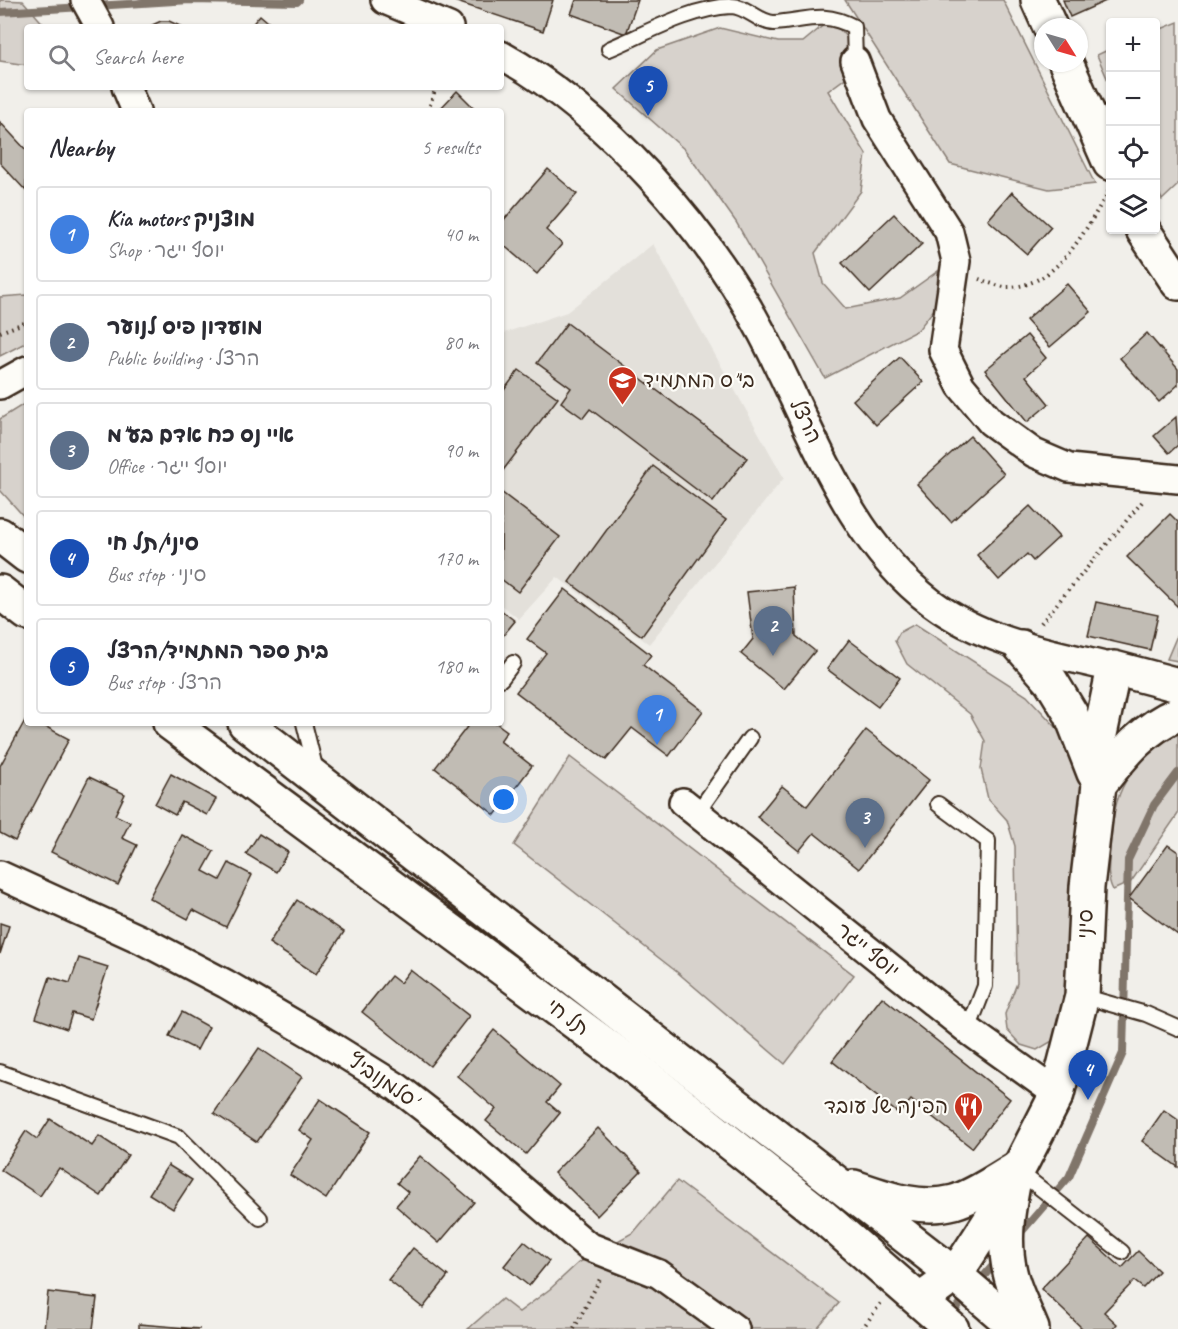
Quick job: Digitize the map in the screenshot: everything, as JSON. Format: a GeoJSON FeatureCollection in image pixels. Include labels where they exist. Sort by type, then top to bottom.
{"type":"FeatureCollection","features":[{"type":"Feature","properties":{"kind":"main road"},"geometry":{"type":"LineString","coordinates":[[1038,0],[1046,18]]}},
{"type":"Feature","properties":{"kind":"main road"},"geometry":{"type":"LineString","coordinates":[[1070,72],[1106,154]]}},
{"type":"Feature","properties":{"kind":"main road"},"geometry":{"type":"LineString","coordinates":[[1146,234],[1178,284]]}},
{"type":"Feature","properties":{"kind":"main road"},"geometry":{"type":"LineString","coordinates":[[0,592],[24,611]]}},
{"type":"Feature","properties":{"kind":"main road"},"geometry":{"type":"LineString","coordinates":[[1021,647],[1051,681],[1071,714],[1099,785]]}},
{"type":"Feature","properties":{"kind":"main road","name":"הרצל"},"geometry":{"type":"LineString","coordinates":[[1114,668],[1178,685]]}},
{"type":"Feature","properties":{"kind":"main road","name":"סיני"},"geometry":{"type":"LineString","coordinates":[[921,1300],[999,1207],[1016,1170],[1037,1137],[1057,1094],[1082,996],[1087,887],[1099,785],[1099,739],[1114,668]]}},
{"type":"Feature","properties":{"kind":"main road"},"geometry":{"type":"LineString","coordinates":[[1099,785],[1127,749],[1157,723],[1178,714]]}},
{"type":"Feature","properties":{"kind":"main road","name":"תל חי"},"geometry":{"type":"LineString","coordinates":[[174,726],[626,1060],[820,1214],[952,1329]]}},
{"type":"Feature","properties":{"kind":"main road","name":"תל חי"},"geometry":{"type":"LineString","coordinates":[[249,726],[946,1268],[1018,1329]]}},
{"type":"Feature","properties":{"kind":"main road"},"geometry":{"type":"LineString","coordinates":[[835,1181],[898,1201],[932,1204],[955,1202],[1016,1170]]}},
{"type":"Feature","properties":{"kind":"main road"},"geometry":{"type":"LineString","coordinates":[[1016,1170],[1006,1219],[1005,1240],[1010,1273],[1032,1329]]}},
{"type":"Feature","properties":{"kind":"street"},"geometry":{"type":"LineString","coordinates":[[85,0],[98,24]]}},
{"type":"Feature","properties":{"kind":"street"},"geometry":{"type":"LineString","coordinates":[[385,0],[441,24]]}},
{"type":"Feature","properties":{"kind":"street","name":"הרצל"},"geometry":{"type":"LineString","coordinates":[[504,57],[572,105],[622,149],[660,187],[718,260],[761,332],[839,488],[868,534],[900,575],[933,603],[982,632],[1021,647],[1114,668]]}},
{"type":"Feature","properties":{"kind":"street"},"geometry":{"type":"LineString","coordinates":[[855,61],[877,119],[949,232],[956,261],[943,350],[961,387],[991,422],[1034,453],[1069,468],[1171,478]]}},
{"type":"Feature","properties":{"kind":"street"},"geometry":{"type":"LineString","coordinates":[[127,90],[135,108]]}},
{"type":"Feature","properties":{"kind":"street"},"geometry":{"type":"LineString","coordinates":[[0,385],[24,372]]}},
{"type":"Feature","properties":{"kind":"street","name":"יוסף ייגר"},"geometry":{"type":"LineString","coordinates":[[690,808],[968,1030],[1057,1094]]}},
{"type":"Feature","properties":{"kind":"street","name":"סלמנוביץ'"},"geometry":{"type":"LineString","coordinates":[[0,875],[153,945],[226,984],[339,1051],[397,1087],[455,1132],[588,1246],[611,1257],[637,1263],[659,1274],[735,1329]]}},
{"type":"Feature","properties":{"kind":"lane"},"geometry":{"type":"LineString","coordinates":[[609,48],[680,19],[733,6],[771,23],[807,17],[836,17],[854,27],[855,61]]}},
{"type":"Feature","properties":{"kind":"lane"},"geometry":{"type":"LineString","coordinates":[[504,675],[513,663]]}},
{"type":"Feature","properties":{"kind":"lane"},"geometry":{"type":"LineString","coordinates":[[305,726],[310,757],[321,783]]}},
{"type":"Feature","properties":{"kind":"lane"},"geometry":{"type":"LineString","coordinates":[[690,808],[750,738]]}},
{"type":"Feature","properties":{"kind":"lane"},"geometry":{"type":"LineString","coordinates":[[938,804],[988,842],[985,986],[968,1030]]}},
{"type":"Feature","properties":{"kind":"lane"},"geometry":{"type":"LineString","coordinates":[[1082,996],[1146,1014],[1178,1028]]}},
{"type":"Feature","properties":{"kind":"lane"},"geometry":{"type":"LineString","coordinates":[[0,1072],[179,1137],[260,1218]]}},
{"type":"Feature","properties":{"kind":"lane"},"geometry":{"type":"LineString","coordinates":[[1016,1170],[1122,1252]]}},
{"type":"Feature","properties":{"kind":"path"},"geometry":{"type":"LineString","coordinates":[[429,108],[435,90]]}},
{"type":"Feature","properties":{"kind":"path"},"geometry":{"type":"LineString","coordinates":[[954,273],[1006,287],[1036,280],[1070,254],[1106,195]]}},
{"type":"Feature","properties":{"kind":"path"},"geometry":{"type":"LineString","coordinates":[[0,332],[24,323]]}},
{"type":"Feature","properties":{"kind":"path"},"geometry":{"type":"LineString","coordinates":[[1021,647],[1171,478]]}},
{"type":"Feature","properties":{"kind":"path"},"geometry":{"type":"LineString","coordinates":[[574,1329],[611,1257]]}},
{"type":"Feature","properties":{"kind":"path"},"geometry":{"type":"LineString","coordinates":[[862,1329],[883,1299]]}},
{"type":"Feature","properties":{"kind":"shaded area"},"geometry":{"type":"Polygon","coordinates":[[[0,0],[23,1],[43,24],[24,24],[24,65],[0,61],[0,0]]]}},
{"type":"Feature","properties":{"kind":"shaded area"},"geometry":{"type":"Polygon","coordinates":[[[845,0],[1003,0],[1034,62],[1034,72],[1039,72],[1095,184],[1049,189],[950,164],[845,0]]]}},
{"type":"Feature","properties":{"kind":"shaded area"},"geometry":{"type":"Polygon","coordinates":[[[831,19],[867,62],[828,91],[866,154],[861,191],[815,253],[823,283],[846,309],[900,298],[938,271],[936,307],[918,330],[825,378],[736,222],[685,150],[616,89],[657,50],[720,28],[778,42],[803,42],[831,19]]]}},
{"type":"Feature","properties":{"kind":"shaded area"},"geometry":{"type":"Polygon","coordinates":[[[1178,22],[1178,185],[1162,200],[1160,195],[1160,29],[1178,22]]]}},
{"type":"Feature","properties":{"kind":"shaded area"},"geometry":{"type":"Polygon","coordinates":[[[1106,51],[1106,76],[1097,55],[1106,51]]]}},
{"type":"Feature","properties":{"kind":"shaded area","name":"בי\"ס המתמיד"},"geometry":{"type":"Polygon","coordinates":[[[653,244],[784,478],[649,644],[557,577],[519,619],[504,607],[504,333],[567,312],[653,244]]]}},
{"type":"Feature","properties":{"kind":"shaded area"},"geometry":{"type":"Polygon","coordinates":[[[24,295],[24,344],[0,356],[0,297],[24,295]]]}},
{"type":"Feature","properties":{"kind":"shaded area"},"geometry":{"type":"Polygon","coordinates":[[[24,404],[24,517],[0,490],[0,419],[24,404]]]}},
{"type":"Feature","properties":{"kind":"shaded area"},"geometry":{"type":"Polygon","coordinates":[[[915,624],[1027,696],[1057,728],[1070,753],[1085,796],[1073,978],[1054,1040],[1037,1050],[1021,1045],[1007,1030],[1005,1014],[1017,983],[1015,846],[1007,820],[988,799],[981,769],[985,741],[970,714],[907,664],[895,641],[900,632],[915,624]]]}},
{"type":"Feature","properties":{"kind":"shaded area"},"geometry":{"type":"Polygon","coordinates":[[[1178,633],[1178,661],[1167,659],[1178,633]]]}},
{"type":"Feature","properties":{"kind":"shaded area"},"geometry":{"type":"Polygon","coordinates":[[[1178,729],[1178,814],[1131,882],[1113,890],[1109,880],[1109,865],[1112,827],[1120,794],[1126,780],[1135,769],[1178,729]]]}},
{"type":"Feature","properties":{"kind":"shaded area"},"geometry":{"type":"Polygon","coordinates":[[[570,757],[854,975],[785,1064],[677,972],[514,845],[570,757]]]}},
{"type":"Feature","properties":{"kind":"shaded area"},"geometry":{"type":"Polygon","coordinates":[[[677,1181],[839,1303],[816,1329],[468,1329],[502,1299],[519,1312],[550,1289],[578,1263],[634,1232],[677,1181]]]}},
{"type":"Feature","properties":{"kind":"building"},"geometry":{"type":"Polygon","coordinates":[[[451,0],[553,0],[543,31],[451,0]]]}},
{"type":"Feature","properties":{"kind":"building"},"geometry":{"type":"Polygon","coordinates":[[[576,0],[638,0],[626,34],[571,14],[576,0]]]}},
{"type":"Feature","properties":{"kind":"building"},"geometry":{"type":"Polygon","coordinates":[[[1063,0],[1108,0],[1070,17],[1063,0]]]}},
{"type":"Feature","properties":{"kind":"building"},"geometry":{"type":"Polygon","coordinates":[[[260,15],[270,24],[252,24],[260,15]]]}},
{"type":"Feature","properties":{"kind":"building"},"geometry":{"type":"Polygon","coordinates":[[[169,21],[176,24],[154,24],[169,21]]]}},
{"type":"Feature","properties":{"kind":"building"},"geometry":{"type":"Polygon","coordinates":[[[457,91],[474,108],[441,108],[457,91]]]}},
{"type":"Feature","properties":{"kind":"building"},"geometry":{"type":"Polygon","coordinates":[[[0,122],[24,148],[24,189],[0,163],[0,122]]]}},
{"type":"Feature","properties":{"kind":"building"},"geometry":{"type":"Polygon","coordinates":[[[548,169],[577,194],[546,230],[562,244],[537,274],[504,246],[504,220],[548,169]]]}},
{"type":"Feature","properties":{"kind":"building"},"geometry":{"type":"Polygon","coordinates":[[[1012,192],[1051,227],[1027,254],[988,220],[1012,192]]]}},
{"type":"Feature","properties":{"kind":"building"},"geometry":{"type":"Polygon","coordinates":[[[894,214],[922,244],[870,293],[842,263],[894,214]]]}},
{"type":"Feature","properties":{"kind":"building"},"geometry":{"type":"Polygon","coordinates":[[[1067,284],[1091,312],[1050,347],[1026,320],[1067,284]]]}},
{"type":"Feature","properties":{"kind":"building"},"geometry":{"type":"Polygon","coordinates":[[[567,323],[747,458],[713,502],[590,409],[583,418],[561,402],[571,388],[537,363],[567,323]]]}},
{"type":"Feature","properties":{"kind":"building"},"geometry":{"type":"Polygon","coordinates":[[[1147,333],[1178,369],[1178,385],[1159,402],[1120,358],[1147,333]]]}},
{"type":"Feature","properties":{"kind":"building"},"geometry":{"type":"Polygon","coordinates":[[[1027,335],[1046,358],[1026,376],[1049,404],[1027,422],[985,370],[1027,335]]]}},
{"type":"Feature","properties":{"kind":"building"},"geometry":{"type":"Polygon","coordinates":[[[900,357],[923,382],[876,425],[853,400],[900,357]]]}},
{"type":"Feature","properties":{"kind":"building"},"geometry":{"type":"Polygon","coordinates":[[[519,370],[558,398],[504,469],[504,390],[519,370]]]}},
{"type":"Feature","properties":{"kind":"building"},"geometry":{"type":"Polygon","coordinates":[[[1176,417],[1178,445],[1169,453],[1154,436],[1176,417]]]}},
{"type":"Feature","properties":{"kind":"building"},"geometry":{"type":"Polygon","coordinates":[[[970,436],[1004,474],[951,522],[917,484],[970,436]]]}},
{"type":"Feature","properties":{"kind":"building"},"geometry":{"type":"Polygon","coordinates":[[[653,466],[726,520],[642,636],[569,582],[653,466]]]}},
{"type":"Feature","properties":{"kind":"building"},"geometry":{"type":"Polygon","coordinates":[[[504,494],[560,537],[518,592],[504,581],[504,494]]]}},
{"type":"Feature","properties":{"kind":"building"},"geometry":{"type":"Polygon","coordinates":[[[1030,506],[1059,537],[1033,561],[1027,554],[999,580],[977,555],[1030,506]]]}},
{"type":"Feature","properties":{"kind":"building"},"geometry":{"type":"Polygon","coordinates":[[[1170,514],[1178,522],[1178,607],[1127,557],[1170,514]]]}},
{"type":"Feature","properties":{"kind":"building"},"geometry":{"type":"Polygon","coordinates":[[[794,587],[796,636],[815,651],[784,689],[741,654],[753,639],[747,592],[794,587]]]}},
{"type":"Feature","properties":{"kind":"building"},"geometry":{"type":"Polygon","coordinates":[[[565,589],[651,655],[643,665],[703,711],[669,756],[632,728],[606,760],[516,692],[546,653],[527,639],[565,589]]]}},
{"type":"Feature","properties":{"kind":"building"},"geometry":{"type":"Polygon","coordinates":[[[1096,602],[1158,615],[1150,650],[1088,636],[1096,602]]]}},
{"type":"Feature","properties":{"kind":"building"},"geometry":{"type":"Polygon","coordinates":[[[504,612],[515,621],[504,634],[504,612]]]}},
{"type":"Feature","properties":{"kind":"building"},"geometry":{"type":"Polygon","coordinates":[[[849,640],[900,678],[878,707],[827,669],[849,640]]]}},
{"type":"Feature","properties":{"kind":"building"},"geometry":{"type":"Polygon","coordinates":[[[24,722],[24,726],[45,726],[69,739],[15,841],[0,833],[0,766],[24,722]]]}},
{"type":"Feature","properties":{"kind":"building"},"geometry":{"type":"Polygon","coordinates":[[[468,726],[500,726],[507,731],[500,741],[532,766],[495,815],[435,768],[468,726]]]}},
{"type":"Feature","properties":{"kind":"building"},"geometry":{"type":"Polygon","coordinates":[[[866,730],[929,780],[859,869],[814,833],[799,851],[757,817],[782,786],[807,806],[866,730]]]}},
{"type":"Feature","properties":{"kind":"building"},"geometry":{"type":"Polygon","coordinates":[[[171,774],[216,799],[207,815],[182,802],[175,815],[155,804],[171,774]]]}},
{"type":"Feature","properties":{"kind":"building"},"geometry":{"type":"Polygon","coordinates":[[[89,777],[125,794],[115,815],[130,822],[122,838],[137,845],[118,885],[51,852],[89,777]]]}},
{"type":"Feature","properties":{"kind":"building"},"geometry":{"type":"Polygon","coordinates":[[[259,834],[288,852],[276,872],[246,854],[259,834]]]}},
{"type":"Feature","properties":{"kind":"building"},"geometry":{"type":"Polygon","coordinates":[[[182,835],[214,851],[203,871],[220,880],[229,863],[252,875],[226,927],[193,910],[188,919],[149,898],[182,835]]]}},
{"type":"Feature","properties":{"kind":"building"},"geometry":{"type":"Polygon","coordinates":[[[1168,845],[1178,852],[1178,935],[1129,898],[1168,845]]]}},
{"type":"Feature","properties":{"kind":"building"},"geometry":{"type":"Polygon","coordinates":[[[297,900],[344,932],[316,974],[269,943],[297,900]]]}},
{"type":"Feature","properties":{"kind":"building"},"geometry":{"type":"Polygon","coordinates":[[[0,923],[9,926],[0,954],[0,923]]]}},
{"type":"Feature","properties":{"kind":"building"},"geometry":{"type":"Polygon","coordinates":[[[79,958],[108,967],[91,1019],[72,1013],[67,1029],[36,1018],[50,977],[70,983],[79,958]]]}},
{"type":"Feature","properties":{"kind":"building"},"geometry":{"type":"Polygon","coordinates":[[[410,970],[469,1016],[430,1066],[362,1012],[391,976],[400,983],[410,970]]]}},
{"type":"Feature","properties":{"kind":"building"},"geometry":{"type":"Polygon","coordinates":[[[882,997],[1010,1099],[972,1148],[911,1100],[899,1114],[832,1061],[882,997]]]}},
{"type":"Feature","properties":{"kind":"building"},"geometry":{"type":"Polygon","coordinates":[[[182,1012],[209,1027],[197,1050],[169,1036],[182,1012]]]}},
{"type":"Feature","properties":{"kind":"building"},"geometry":{"type":"Polygon","coordinates":[[[494,1030],[560,1086],[547,1102],[560,1113],[526,1154],[486,1121],[496,1109],[457,1076],[494,1030]]]}},
{"type":"Feature","properties":{"kind":"building"},"geometry":{"type":"Polygon","coordinates":[[[259,1048],[302,1077],[257,1142],[214,1113],[259,1048]]]}},
{"type":"Feature","properties":{"kind":"building"},"geometry":{"type":"Polygon","coordinates":[[[320,1099],[370,1132],[326,1199],[290,1175],[313,1140],[299,1130],[320,1099]]]}},
{"type":"Feature","properties":{"kind":"building"},"geometry":{"type":"Polygon","coordinates":[[[1164,1110],[1178,1120],[1178,1167],[1142,1141],[1164,1110]]]}},
{"type":"Feature","properties":{"kind":"building"},"geometry":{"type":"Polygon","coordinates":[[[50,1119],[92,1146],[99,1136],[128,1155],[101,1196],[59,1168],[40,1196],[1,1170],[26,1131],[37,1139],[50,1119]]]}},
{"type":"Feature","properties":{"kind":"building"},"geometry":{"type":"Polygon","coordinates":[[[598,1128],[641,1171],[597,1216],[554,1173],[598,1128]]]}},
{"type":"Feature","properties":{"kind":"building"},"geometry":{"type":"Polygon","coordinates":[[[420,1156],[474,1202],[439,1243],[396,1206],[408,1192],[397,1183],[420,1156]]]}},
{"type":"Feature","properties":{"kind":"building"},"geometry":{"type":"Polygon","coordinates":[[[168,1165],[192,1180],[173,1209],[149,1194],[168,1165]]]}},
{"type":"Feature","properties":{"kind":"building"},"geometry":{"type":"Polygon","coordinates":[[[1089,1238],[1122,1268],[1138,1251],[1159,1271],[1143,1288],[1134,1281],[1104,1312],[1117,1324],[1113,1329],[1083,1329],[1041,1289],[1089,1238]]]}},
{"type":"Feature","properties":{"kind":"building"},"geometry":{"type":"Polygon","coordinates":[[[524,1241],[549,1261],[529,1286],[504,1266],[524,1241]]]}},
{"type":"Feature","properties":{"kind":"building"},"geometry":{"type":"Polygon","coordinates":[[[413,1248],[448,1276],[423,1308],[388,1280],[413,1248]]]}},
{"type":"Feature","properties":{"kind":"building"},"geometry":{"type":"Polygon","coordinates":[[[48,1292],[97,1298],[93,1329],[44,1329],[48,1292]]]}},
{"type":"Feature","properties":{"kind":"building"},"geometry":{"type":"Polygon","coordinates":[[[139,1324],[200,1329],[139,1329],[139,1324]]]}},
{"type":"Feature","properties":{"kind":"waterway"},"geometry":{"type":"LineString","coordinates":[[95,6],[190,0],[297,2],[299,0]]}},
{"type":"Feature","properties":{"kind":"waterway"},"geometry":{"type":"LineString","coordinates":[[0,12],[83,7]]}},
{"type":"Feature","properties":{"kind":"waterway"},"geometry":{"type":"LineString","coordinates":[[1017,1237],[1069,1177],[1123,1053],[1128,860],[1154,805],[1178,773]]}},
{"type":"Feature","properties":{"kind":"waterway"},"geometry":{"type":"LineString","coordinates":[[976,1285],[998,1260]]}},
{"type":"Feature","properties":{"kind":"waterway"},"geometry":{"type":"LineString","coordinates":[[949,1317],[967,1296]]}},
{"type":"Feature","properties":{"kind":"place","name":"בית ספר המתמיד/הרצל"},"geometry":{"type":"Point","coordinates":[648,116]}},
{"type":"Feature","properties":{"kind":"place","name":"בי\"ס המתמיד"},"geometry":{"type":"Point","coordinates":[622,406]}},
{"type":"Feature","properties":{"kind":"place","name":"מועדון פיס לנוער"},"geometry":{"type":"Point","coordinates":[773,656]}},
{"type":"Feature","properties":{"kind":"place","name":"Kia motors מוצניק"},"geometry":{"type":"Point","coordinates":[657,745]}},
{"type":"Feature","properties":{"kind":"place","name":"איי נס כח אדם בע\"מ"},"geometry":{"type":"Point","coordinates":[865,848]}},
{"type":"Feature","properties":{"kind":"place","name":"סיני/תל חי"},"geometry":{"type":"Point","coordinates":[1088,1100]}},
{"type":"Feature","properties":{"kind":"place","name":"הפינה של עובד"},"geometry":{"type":"Point","coordinates":[969,1132]}}]}
